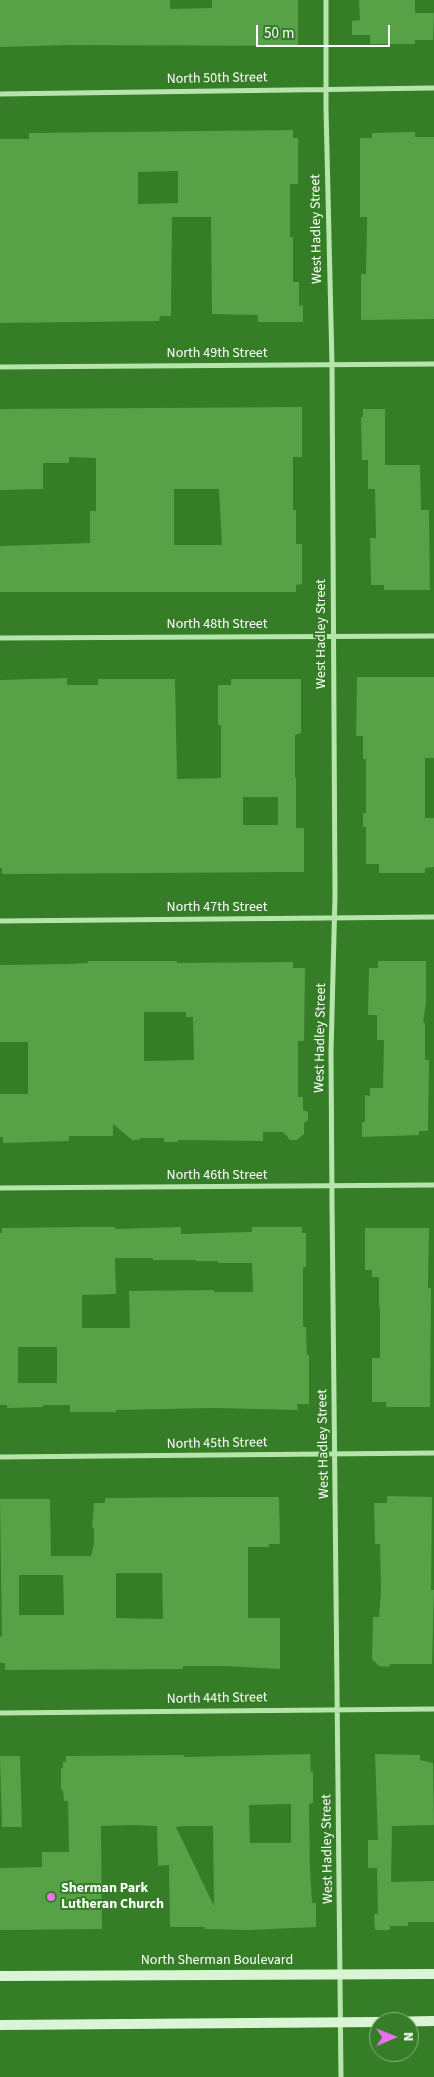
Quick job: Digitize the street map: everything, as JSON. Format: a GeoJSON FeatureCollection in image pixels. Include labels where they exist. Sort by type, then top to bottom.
{"type":"FeatureCollection","features":[{"type":"Feature","properties":{"kind":"main road","name":"North Sherman Boulevard"},"geometry":{"type":"LineString","coordinates":[[0,1976],[434,1974]]}},
{"type":"Feature","properties":{"kind":"main road"},"geometry":{"type":"LineString","coordinates":[[419,2021],[434,2021]]}},
{"type":"Feature","properties":{"kind":"main road"},"geometry":{"type":"LineString","coordinates":[[0,2025],[369,2022]]}},
{"type":"Feature","properties":{"kind":"street","name":"West Hadley Street"},"geometry":{"type":"LineString","coordinates":[[326,0],[332,365],[334,919],[331,1052],[341,2077]]}},
{"type":"Feature","properties":{"kind":"street","name":"North 50th Street"},"geometry":{"type":"LineString","coordinates":[[0,94],[434,88]]}},
{"type":"Feature","properties":{"kind":"street","name":"North 49th Street"},"geometry":{"type":"LineString","coordinates":[[0,367],[434,364]]}},
{"type":"Feature","properties":{"kind":"street","name":"North 48th Street"},"geometry":{"type":"LineString","coordinates":[[0,638],[434,636]]}},
{"type":"Feature","properties":{"kind":"street","name":"North 47th Street"},"geometry":{"type":"LineString","coordinates":[[0,921],[434,917]]}},
{"type":"Feature","properties":{"kind":"street","name":"North 46th Street"},"geometry":{"type":"LineString","coordinates":[[0,1188],[434,1185]]}},
{"type":"Feature","properties":{"kind":"street","name":"North 45th Street"},"geometry":{"type":"LineString","coordinates":[[0,1457],[434,1452]]}},
{"type":"Feature","properties":{"kind":"street","name":"North 44th Street"},"geometry":{"type":"LineString","coordinates":[[0,1713],[434,1709]]}},
{"type":"Feature","properties":{"kind":"building"},"geometry":{"type":"Polygon","coordinates":[[[0,0],[170,0],[170,9],[212,8],[212,0],[298,0],[298,46],[71,45],[0,47],[0,0]]]}},
{"type":"Feature","properties":{"kind":"building"},"geometry":{"type":"Polygon","coordinates":[[[359,0],[415,0],[415,13],[434,13],[433,40],[415,40],[415,44],[370,44],[370,35],[352,35],[352,21],[360,20],[359,0]]]}},
{"type":"Feature","properties":{"kind":"building"},"geometry":{"type":"Polygon","coordinates":[[[293,130],[293,138],[298,138],[298,184],[290,184],[290,237],[293,237],[293,282],[299,282],[299,306],[303,305],[303,322],[258,322],[258,315],[212,314],[211,217],[172,217],[171,316],[160,316],[159,321],[0,323],[0,139],[29,139],[29,133],[293,130]],[[178,171],[138,172],[138,204],[178,203],[178,171]]]}},
{"type":"Feature","properties":{"kind":"building"},"geometry":{"type":"Polygon","coordinates":[[[415,132],[415,137],[434,137],[434,319],[361,320],[361,274],[366,274],[367,217],[360,217],[360,138],[372,138],[372,133],[415,132]]]}},
{"type":"Feature","properties":{"kind":"building"},"geometry":{"type":"Polygon","coordinates":[[[302,407],[302,457],[293,457],[293,510],[296,510],[296,544],[302,544],[302,584],[296,585],[296,592],[0,592],[0,546],[90,543],[90,511],[96,511],[96,458],[69,457],[69,463],[43,463],[43,489],[0,490],[0,409],[302,407]],[[174,489],[174,545],[222,545],[219,489],[174,489]]]}},
{"type":"Feature","properties":{"kind":"building"},"geometry":{"type":"Polygon","coordinates":[[[363,409],[385,409],[385,465],[420,465],[421,510],[429,510],[430,590],[384,590],[384,585],[371,585],[370,538],[376,538],[375,489],[368,489],[368,460],[362,460],[361,417],[363,417],[363,409]]]}},
{"type":"Feature","properties":{"kind":"building"},"geometry":{"type":"Polygon","coordinates":[[[357,677],[434,677],[434,758],[425,758],[425,818],[434,818],[434,867],[425,868],[425,873],[379,873],[379,864],[366,864],[366,827],[363,827],[363,813],[366,813],[366,759],[363,759],[363,736],[356,736],[357,677]]]}},
{"type":"Feature","properties":{"kind":"building"},"geometry":{"type":"Polygon","coordinates":[[[67,678],[67,685],[98,685],[98,679],[175,679],[177,779],[221,778],[221,725],[218,725],[218,685],[231,685],[231,679],[301,679],[301,733],[295,735],[295,778],[296,828],[304,828],[304,872],[2,874],[2,868],[0,868],[0,680],[67,678]],[[243,797],[243,825],[278,825],[278,797],[243,797]]]}},
{"type":"Feature","properties":{"kind":"building"},"geometry":{"type":"Polygon","coordinates":[[[88,961],[177,961],[177,963],[293,962],[293,968],[305,968],[304,1041],[298,1041],[298,1097],[303,1097],[303,1110],[308,1112],[308,1120],[304,1123],[304,1134],[297,1140],[290,1140],[283,1132],[263,1132],[263,1141],[178,1140],[178,1142],[164,1142],[164,1138],[132,1140],[113,1124],[113,1136],[69,1136],[69,1141],[3,1143],[3,1137],[0,1137],[0,1094],[28,1094],[28,1042],[0,1042],[0,965],[88,963],[88,961]],[[144,1012],[144,1061],[194,1060],[193,1017],[186,1017],[186,1012],[144,1012]]]}},
{"type":"Feature","properties":{"kind":"building"},"geometry":{"type":"Polygon","coordinates":[[[378,961],[426,961],[426,1002],[423,1023],[425,1023],[425,1060],[429,1060],[428,1131],[419,1131],[419,1135],[362,1137],[362,1122],[365,1122],[365,1095],[370,1096],[370,1088],[383,1088],[384,1040],[377,1040],[377,1015],[368,1015],[369,968],[378,968],[378,961]]]}},
{"type":"Feature","properties":{"kind":"building"},"geometry":{"type":"Polygon","coordinates":[[[115,1227],[115,1229],[181,1227],[181,1234],[252,1232],[252,1227],[302,1227],[302,1233],[306,1233],[306,1267],[303,1267],[303,1327],[306,1327],[307,1355],[309,1355],[309,1404],[297,1404],[298,1410],[214,1408],[116,1410],[116,1412],[70,1412],[70,1405],[7,1408],[7,1405],[0,1405],[0,1233],[2,1233],[2,1228],[115,1227]],[[115,1258],[116,1294],[82,1295],[82,1328],[130,1328],[129,1291],[214,1290],[214,1292],[253,1292],[252,1263],[115,1258]],[[18,1347],[18,1383],[57,1383],[57,1347],[18,1347]]]}},
{"type":"Feature","properties":{"kind":"building"},"geometry":{"type":"Polygon","coordinates":[[[365,1228],[429,1228],[428,1288],[431,1288],[430,1407],[386,1407],[386,1402],[372,1402],[372,1358],[380,1358],[379,1277],[372,1277],[372,1270],[365,1270],[365,1228]]]}},
{"type":"Feature","properties":{"kind":"building"},"geometry":{"type":"Polygon","coordinates":[[[387,1496],[432,1497],[431,1590],[434,1590],[432,1664],[391,1664],[388,1667],[379,1666],[372,1659],[373,1617],[379,1617],[381,1592],[380,1544],[375,1544],[374,1503],[387,1503],[387,1496]]]}},
{"type":"Feature","properties":{"kind":"building"},"geometry":{"type":"Polygon","coordinates":[[[279,1497],[280,1544],[269,1544],[269,1547],[248,1547],[248,1618],[280,1618],[280,1669],[183,1666],[183,1669],[5,1670],[5,1663],[0,1663],[0,1637],[2,1636],[0,1499],[50,1499],[51,1556],[91,1556],[94,1544],[94,1528],[92,1528],[94,1503],[105,1503],[105,1498],[279,1497]],[[116,1573],[116,1618],[163,1619],[162,1573],[116,1573]],[[19,1575],[19,1615],[64,1615],[63,1575],[19,1575]]]}},
{"type":"Feature","properties":{"kind":"building"},"geometry":{"type":"Polygon","coordinates":[[[310,1754],[311,1772],[313,1772],[313,1803],[309,1804],[310,1869],[312,1903],[316,1903],[316,1927],[249,1930],[170,1927],[169,1865],[158,1866],[157,1826],[133,1825],[101,1826],[102,1929],[0,1930],[0,1868],[42,1867],[42,1852],[69,1852],[68,1801],[64,1801],[63,1790],[61,1790],[61,1768],[63,1768],[63,1762],[66,1762],[66,1756],[184,1755],[184,1757],[310,1754]],[[291,1804],[249,1805],[250,1843],[291,1843],[291,1804]],[[213,1826],[176,1827],[214,1906],[213,1826]]]}},
{"type":"Feature","properties":{"kind":"building"},"geometry":{"type":"Polygon","coordinates":[[[375,1754],[420,1755],[420,1760],[433,1763],[434,1825],[392,1826],[391,1882],[434,1881],[434,1922],[408,1922],[408,1926],[390,1926],[390,1930],[375,1930],[374,1914],[378,1914],[377,1868],[368,1868],[368,1840],[378,1840],[375,1754]]]}},
{"type":"Feature","properties":{"kind":"building"},"geometry":{"type":"Polygon","coordinates":[[[0,1756],[20,1756],[22,1827],[2,1827],[0,1756]]]}},
{"type":"Feature","properties":{"kind":"place","name":"Sherman Park Lutheran Church"},"geometry":{"type":"Point","coordinates":[51,1897]}}]}
